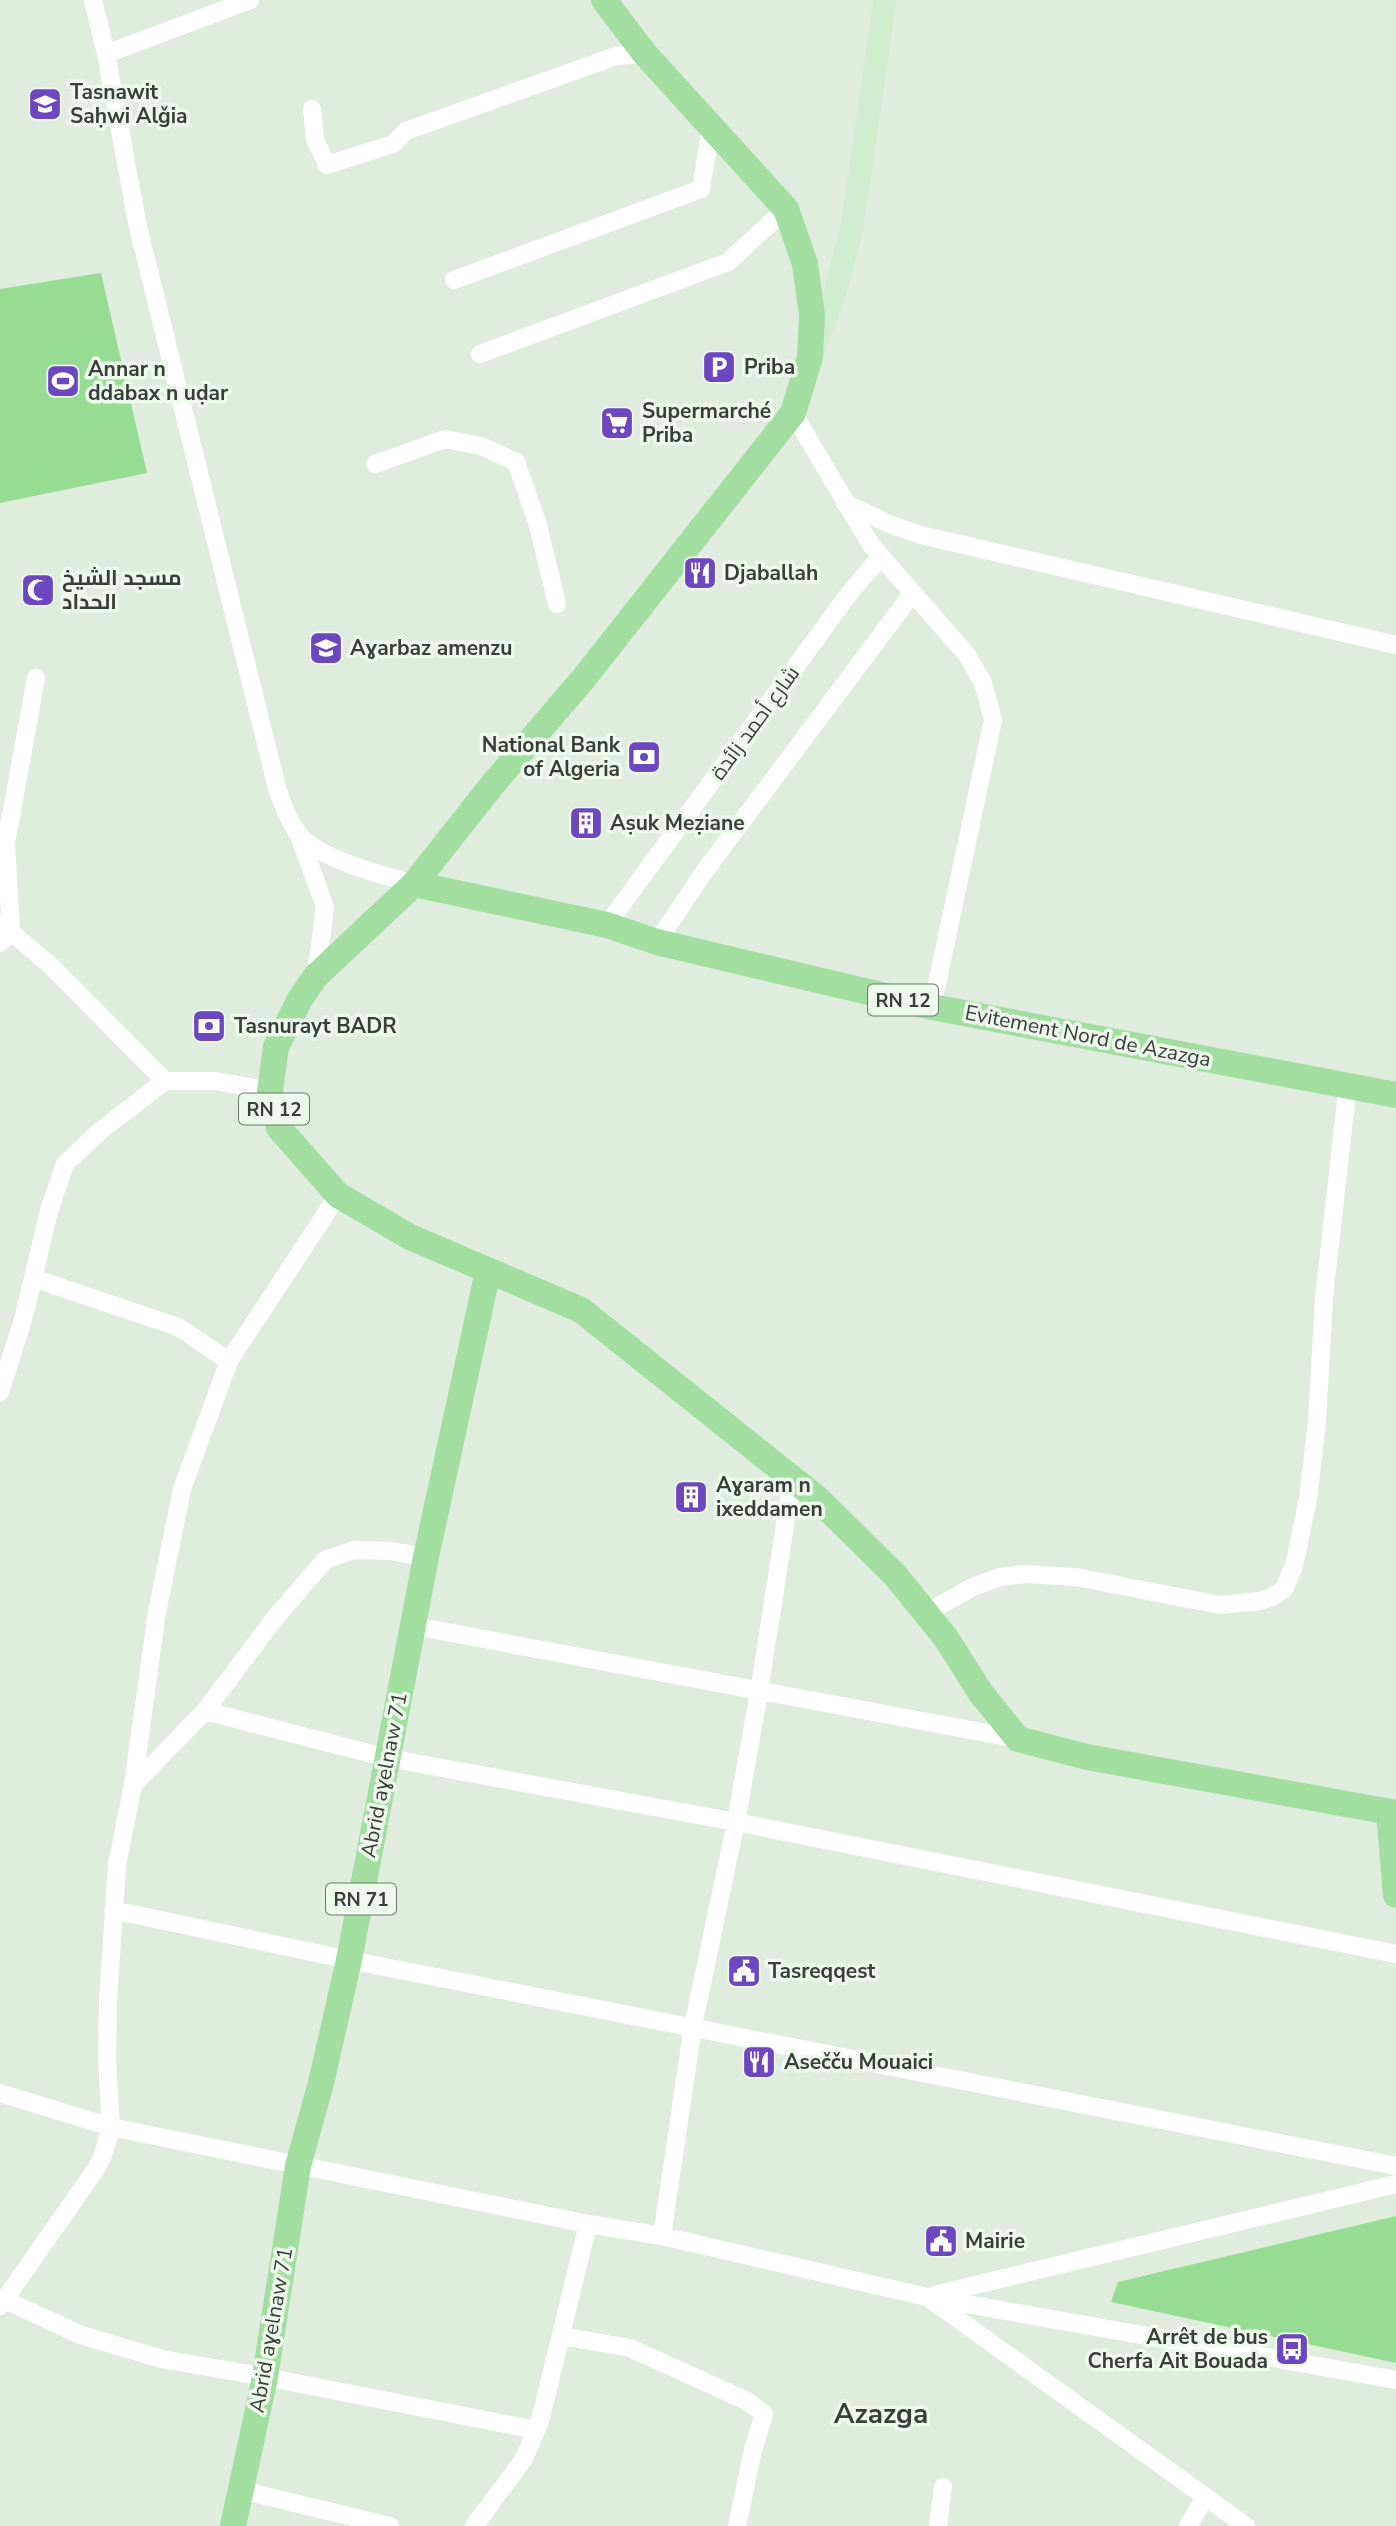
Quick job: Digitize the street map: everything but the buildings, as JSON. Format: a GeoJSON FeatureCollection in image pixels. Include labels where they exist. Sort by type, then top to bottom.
{"type":"FeatureCollection","features":[{"type":"Feature","properties":{"kind":"main road","name":"RN 12"},"geometry":{"type":"LineString","coordinates":[[604,0],[645,54],[786,209],[805,264],[812,315],[810,357],[793,413],[584,678],[414,884],[316,976],[300,999],[276,1047],[270,1091],[279,1128],[338,1195],[410,1237],[581,1311],[818,1499],[886,1566],[926,1613],[946,1638],[980,1692],[1018,1739]]}},
{"type":"Feature","properties":{"kind":"main road","name":"Evitement Nord de Azazga"},"geometry":{"type":"LineString","coordinates":[[414,884],[607,925],[657,942],[932,1007],[1396,1094]]}},
{"type":"Feature","properties":{"kind":"main road","name":"Abrid aɣelnaw 71"},"geometry":{"type":"LineString","coordinates":[[233,2526],[265,2377],[298,2166],[321,2083],[349,1960],[426,1557],[488,1270]]}},
{"type":"Feature","properties":{"kind":"main road"},"geometry":{"type":"LineString","coordinates":[[1018,1739],[1087,1756],[1392,1812],[1396,1895]]}},
{"type":"Feature","properties":{"kind":"street"},"geometry":{"type":"LineString","coordinates":[[93,0],[106,54],[138,227],[277,788],[299,835],[325,906],[316,976]]}},
{"type":"Feature","properties":{"kind":"street"},"geometry":{"type":"LineString","coordinates":[[106,54],[250,0]]}},
{"type":"Feature","properties":{"kind":"street"},"geometry":{"type":"LineString","coordinates":[[810,357],[835,292],[852,227],[885,0]]}},
{"type":"Feature","properties":{"kind":"street"},"geometry":{"type":"LineString","coordinates":[[312,109],[315,139],[327,165],[393,144],[405,131],[616,56],[645,54]]}},
{"type":"Feature","properties":{"kind":"street"},"geometry":{"type":"LineString","coordinates":[[454,280],[701,189],[711,127]]}},
{"type":"Feature","properties":{"kind":"street"},"geometry":{"type":"LineString","coordinates":[[480,354],[728,262],[786,209]]}},
{"type":"Feature","properties":{"kind":"street"},"geometry":{"type":"LineString","coordinates":[[793,413],[871,545],[967,655],[983,683],[993,720],[932,1007]]}},
{"type":"Feature","properties":{"kind":"street"},"geometry":{"type":"LineString","coordinates":[[375,464],[445,439],[481,446],[516,462],[538,525],[557,604]]}},
{"type":"Feature","properties":{"kind":"street"},"geometry":{"type":"LineString","coordinates":[[845,503],[889,524],[921,535],[1396,645]]}},
{"type":"Feature","properties":{"kind":"street","name":"شارع أحمد زائدة"},"geometry":{"type":"LineString","coordinates":[[607,925],[848,595],[881,556]]}},
{"type":"Feature","properties":{"kind":"street"},"geometry":{"type":"LineString","coordinates":[[657,942],[704,872],[912,594]]}},
{"type":"Feature","properties":{"kind":"street"},"geometry":{"type":"LineString","coordinates":[[6,937],[6,843],[36,678]]}},
{"type":"Feature","properties":{"kind":"street"},"geometry":{"type":"LineString","coordinates":[[299,835],[336,860],[414,884]]}},
{"type":"Feature","properties":{"kind":"street"},"geometry":{"type":"LineString","coordinates":[[0,913],[6,937],[51,966],[165,1081]]}},
{"type":"Feature","properties":{"kind":"street"},"geometry":{"type":"LineString","coordinates":[[0,1392],[23,1320],[49,1211],[65,1164],[100,1131],[165,1081],[216,1081],[270,1091]]}},
{"type":"Feature","properties":{"kind":"street"},"geometry":{"type":"LineString","coordinates":[[926,1613],[982,1584],[1000,1577],[1025,1574],[1076,1577],[1220,1605],[1260,1601],[1272,1597],[1284,1588],[1294,1566],[1308,1499],[1317,1422],[1324,1298],[1348,1084]]}},
{"type":"Feature","properties":{"kind":"street"},"geometry":{"type":"LineString","coordinates":[[338,1195],[229,1361],[182,1489],[157,1612],[133,1785],[117,1865],[107,2059],[111,2127],[96,2169],[3,2303],[114,2346],[162,2359],[536,2430]]}},
{"type":"Feature","properties":{"kind":"street"},"geometry":{"type":"LineString","coordinates":[[33,1278],[178,1327],[229,1361]]}},
{"type":"Feature","properties":{"kind":"street"},"geometry":{"type":"LineString","coordinates":[[662,2236],[693,2026],[736,1822],[792,1480]]}},
{"type":"Feature","properties":{"kind":"street"},"geometry":{"type":"LineString","coordinates":[[133,1785],[205,1711],[275,1618],[325,1560],[354,1550],[390,1551],[426,1557]]}},
{"type":"Feature","properties":{"kind":"street"},"geometry":{"type":"LineString","coordinates":[[414,1626],[1018,1739]]}},
{"type":"Feature","properties":{"kind":"street"},"geometry":{"type":"LineString","coordinates":[[205,1711],[388,1758],[736,1822],[1396,1954]]}},
{"type":"Feature","properties":{"kind":"street"},"geometry":{"type":"LineString","coordinates":[[113,1910],[349,1960],[1396,2166]]}},
{"type":"Feature","properties":{"kind":"street"},"geometry":{"type":"LineString","coordinates":[[0,2093],[111,2127],[588,2224],[662,2236],[928,2297],[1396,2380]]}},
{"type":"Feature","properties":{"kind":"street"},"geometry":{"type":"LineString","coordinates":[[928,2297],[1396,2183]]}},
{"type":"Feature","properties":{"kind":"street"},"geometry":{"type":"LineString","coordinates":[[474,2526],[524,2459],[536,2430],[588,2224]]}},
{"type":"Feature","properties":{"kind":"street"},"geometry":{"type":"LineString","coordinates":[[928,2297],[1247,2526]]}},
{"type":"Feature","properties":{"kind":"street"},"geometry":{"type":"LineString","coordinates":[[561,2336],[631,2348],[747,2401],[764,2414],[737,2526]]}},
{"type":"Feature","properties":{"kind":"street"},"geometry":{"type":"LineString","coordinates":[[938,2526],[943,2487]]}},
{"type":"Feature","properties":{"kind":"street"},"geometry":{"type":"LineString","coordinates":[[241,2490],[390,2526]]}},
{"type":"Feature","properties":{"kind":"street"},"geometry":{"type":"LineString","coordinates":[[1188,2526],[1205,2497]]}},
{"type":"Feature","properties":{"kind":"green space","name":"Annar n ddabax n uḍar"},"geometry":{"type":"Polygon","coordinates":[[[101,273],[147,473],[0,503],[0,289],[101,273]]]}},
{"type":"Feature","properties":{"kind":"green space"},"geometry":{"type":"Polygon","coordinates":[[[1396,2216],[1396,2363],[1111,2302],[1118,2282],[1396,2216]]]}},
{"type":"Feature","properties":{"kind":"place","name":"Tasnawit Saḥwi Alǧia"},"geometry":{"type":"Point","coordinates":[45,104]}},
{"type":"Feature","properties":{"kind":"place","name":"Priba"},"geometry":{"type":"Point","coordinates":[719,367]}},
{"type":"Feature","properties":{"kind":"place","name":"Annar n ddabax n uḍar"},"geometry":{"type":"Point","coordinates":[63,381]}},
{"type":"Feature","properties":{"kind":"place","name":"Supermarché Priba"},"geometry":{"type":"Point","coordinates":[617,423]}},
{"type":"Feature","properties":{"kind":"place","name":"Djaballah"},"geometry":{"type":"Point","coordinates":[700,573]}},
{"type":"Feature","properties":{"kind":"place","name":"مسجد الشيخ الحداد"},"geometry":{"type":"Point","coordinates":[38,590]}},
{"type":"Feature","properties":{"kind":"place","name":"Aɣarbaz amenzu"},"geometry":{"type":"Point","coordinates":[326,648]}},
{"type":"Feature","properties":{"kind":"place","name":"National Bank of Algeria"},"geometry":{"type":"Point","coordinates":[644,757]}},
{"type":"Feature","properties":{"kind":"place","name":"Aṣuk Meẓiane"},"geometry":{"type":"Point","coordinates":[586,823]}},
{"type":"Feature","properties":{"kind":"place","name":"Tasnurayt BADR"},"geometry":{"type":"Point","coordinates":[209,1026]}},
{"type":"Feature","properties":{"kind":"place","name":"Aɣaram n ixeddamen"},"geometry":{"type":"Point","coordinates":[691,1497]}},
{"type":"Feature","properties":{"kind":"place","name":"Tasreqqest"},"geometry":{"type":"Point","coordinates":[744,1971]}},
{"type":"Feature","properties":{"kind":"place","name":"Asečču Mouaici"},"geometry":{"type":"Point","coordinates":[759,2062]}},
{"type":"Feature","properties":{"kind":"place","name":"Mairie"},"geometry":{"type":"Point","coordinates":[941,2241]}},
{"type":"Feature","properties":{"kind":"place","name":"Arrêt de bus Cherfa Ait Bouada"},"geometry":{"type":"Point","coordinates":[1292,2349]}},
{"type":"Feature","properties":{"kind":"district","name":"Azazga"},"geometry":{"type":"Point","coordinates":[881,2413]}}]}
